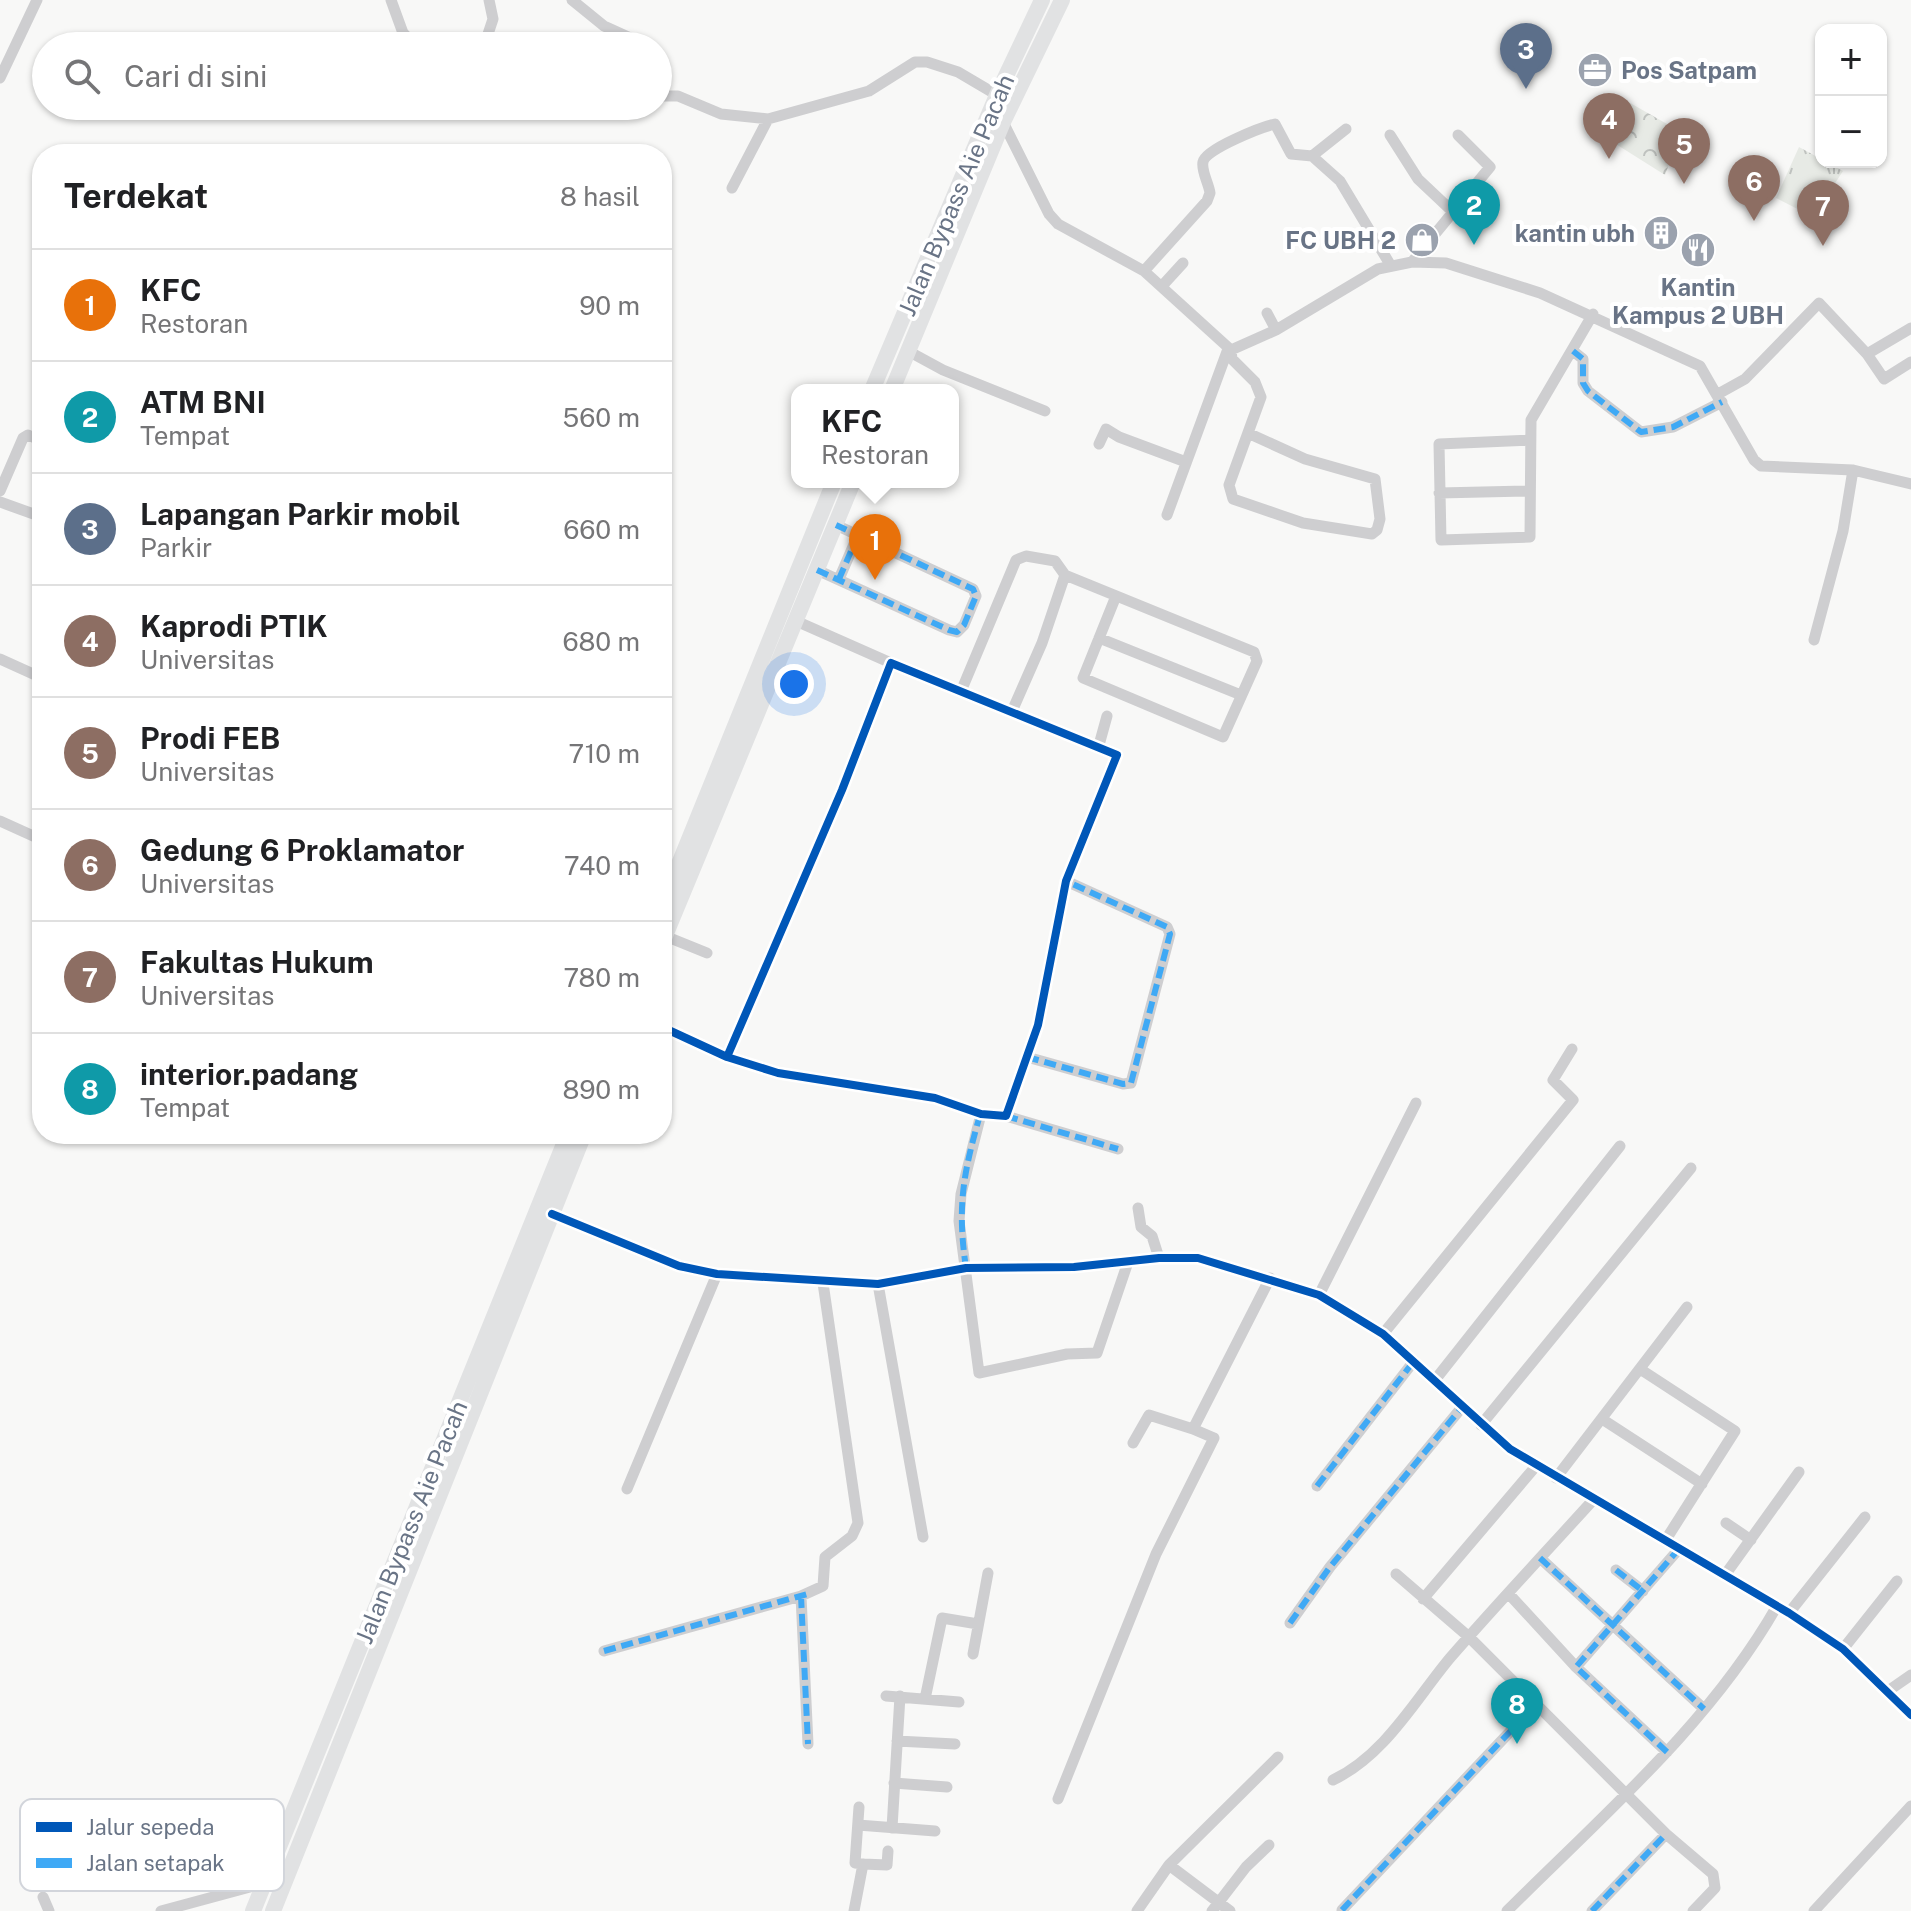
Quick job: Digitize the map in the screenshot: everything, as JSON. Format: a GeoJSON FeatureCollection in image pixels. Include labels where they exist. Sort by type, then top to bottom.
{"type":"FeatureCollection","features":[{"type":"Feature","properties":{"kind":"highway"},"geometry":{"type":"LineString","coordinates":[[894,384],[956,211],[1062,0]]}},
{"type":"Feature","properties":{"kind":"highway"},"geometry":{"type":"LineString","coordinates":[[1039,5],[1053,18]]}},
{"type":"Feature","properties":{"kind":"highway","name":"Jalan Bypass Aie Pacah"},"geometry":{"type":"LineString","coordinates":[[875,384],[956,211],[997,95],[1039,5]]}},
{"type":"Feature","properties":{"kind":"highway"},"geometry":{"type":"LineString","coordinates":[[672,910],[832,488]]}},
{"type":"Feature","properties":{"kind":"highway"},"geometry":{"type":"LineString","coordinates":[[672,895],[678,888],[796,621],[851,488]]}},
{"type":"Feature","properties":{"kind":"highway","name":"Jalan Bypass Aie Pacah"},"geometry":{"type":"LineString","coordinates":[[284,1836],[564,1144]]}},
{"type":"Feature","properties":{"kind":"highway"},"geometry":{"type":"LineString","coordinates":[[284,1884],[580,1144]]}},
{"type":"Feature","properties":{"kind":"highway"},"geometry":{"type":"LineString","coordinates":[[348,1677],[365,1684]]}},
{"type":"Feature","properties":{"kind":"highway","name":"Jalan Bypass Aie Pacah"},"geometry":{"type":"LineString","coordinates":[[253,1911],[262,1891]]}},
{"type":"Feature","properties":{"kind":"highway"},"geometry":{"type":"LineString","coordinates":[[273,1911],[281,1891]]}},
{"type":"Feature","properties":{"kind":"street"},"geometry":{"type":"LineString","coordinates":[[0,78],[37,0]]}},
{"type":"Feature","properties":{"kind":"street"},"geometry":{"type":"LineString","coordinates":[[391,0],[403,32]]}},
{"type":"Feature","properties":{"kind":"street"},"geometry":{"type":"LineString","coordinates":[[489,0],[493,19],[489,32]]}},
{"type":"Feature","properties":{"kind":"street"},"geometry":{"type":"LineString","coordinates":[[572,0],[604,26],[617,32]]}},
{"type":"Feature","properties":{"kind":"street"},"geometry":{"type":"LineString","coordinates":[[672,98],[721,114],[768,119],[869,91],[915,62],[940,65],[997,95]]}},
{"type":"Feature","properties":{"kind":"street"},"geometry":{"type":"LineString","coordinates":[[732,188],[768,119]]}},
{"type":"Feature","properties":{"kind":"street"},"geometry":{"type":"LineString","coordinates":[[1003,122],[1049,214],[1058,224],[1144,271],[1229,349],[1232,359],[1255,382],[1261,397],[1229,485],[1233,499],[1303,523],[1372,534],[1377,530],[1380,519],[1375,479],[1305,459],[1250,434]]}},
{"type":"Feature","properties":{"kind":"street"},"geometry":{"type":"LineString","coordinates":[[1144,271],[1209,197],[1203,162],[1208,153],[1275,124],[1291,154],[1312,156],[1340,181],[1391,266]]}},
{"type":"Feature","properties":{"kind":"street"},"geometry":{"type":"LineString","coordinates":[[1312,156],[1346,129]]}},
{"type":"Feature","properties":{"kind":"street"},"geometry":{"type":"LineString","coordinates":[[1390,135],[1418,179],[1453,212]]}},
{"type":"Feature","properties":{"kind":"street"},"geometry":{"type":"LineString","coordinates":[[1412,262],[1490,167],[1458,135]]}},
{"type":"Feature","properties":{"kind":"street"},"geometry":{"type":"LineString","coordinates":[[1167,515],[1229,349],[1276,330],[1353,282],[1391,266],[1412,262],[1465,268],[1593,314],[1700,366],[1761,466],[1853,470],[1911,484]]}},
{"type":"Feature","properties":{"kind":"street"},"geometry":{"type":"LineString","coordinates":[[1162,286],[1183,263]]}},
{"type":"Feature","properties":{"kind":"street"},"geometry":{"type":"LineString","coordinates":[[1573,351],[1583,359],[1583,383],[1588,391],[1641,432],[1673,427],[1720,398],[1745,379],[1819,303],[1867,354],[1884,379],[1911,362]]}},
{"type":"Feature","properties":{"kind":"street"},"geometry":{"type":"LineString","coordinates":[[1267,313],[1276,330]]}},
{"type":"Feature","properties":{"kind":"street"},"geometry":{"type":"LineString","coordinates":[[1529,440],[1439,444],[1440,536],[1443,540],[1524,539],[1531,535],[1531,420],[1593,314]]}},
{"type":"Feature","properties":{"kind":"street"},"geometry":{"type":"LineString","coordinates":[[1867,354],[1911,328]]}},
{"type":"Feature","properties":{"kind":"street"},"geometry":{"type":"LineString","coordinates":[[908,351],[943,370],[1045,411]]}},
{"type":"Feature","properties":{"kind":"street"},"geometry":{"type":"LineString","coordinates":[[1099,444],[1106,429],[1186,462]]}},
{"type":"Feature","properties":{"kind":"street"},"geometry":{"type":"LineString","coordinates":[[0,491],[23,438],[32,437]]}},
{"type":"Feature","properties":{"kind":"street"},"geometry":{"type":"LineString","coordinates":[[1814,640],[1832,575],[1853,470]]}},
{"type":"Feature","properties":{"kind":"street"},"geometry":{"type":"LineString","coordinates":[[1439,493],[1529,491]]}},
{"type":"Feature","properties":{"kind":"street"},"geometry":{"type":"LineString","coordinates":[[0,502],[32,513]]}},
{"type":"Feature","properties":{"kind":"street"},"geometry":{"type":"LineString","coordinates":[[817,570],[949,630],[957,632],[964,625],[976,596],[973,589],[836,525]]}},
{"type":"Feature","properties":{"kind":"street"},"geometry":{"type":"LineString","coordinates":[[839,579],[858,535]]}},
{"type":"Feature","properties":{"kind":"street"},"geometry":{"type":"LineString","coordinates":[[962,689],[1016,560],[1026,556],[1055,561],[1065,575],[1254,652],[1257,661],[1225,736],[1213,735],[1085,680],[1082,675],[1116,596]]}},
{"type":"Feature","properties":{"kind":"street"},"geometry":{"type":"LineString","coordinates":[[1013,709],[1042,643],[1065,575]]}},
{"type":"Feature","properties":{"kind":"street"},"geometry":{"type":"LineString","coordinates":[[796,621],[891,663],[1099,745],[1115,753],[1118,758],[1066,881],[1038,1025],[1006,1116]]}},
{"type":"Feature","properties":{"kind":"street"},"geometry":{"type":"LineString","coordinates":[[1099,638],[1241,695]]}},
{"type":"Feature","properties":{"kind":"street"},"geometry":{"type":"LineString","coordinates":[[0,659],[32,673]]}},
{"type":"Feature","properties":{"kind":"street"},"geometry":{"type":"LineString","coordinates":[[727,1057],[842,790],[891,663]]}},
{"type":"Feature","properties":{"kind":"street"},"geometry":{"type":"LineString","coordinates":[[1099,745],[1107,716]]}},
{"type":"Feature","properties":{"kind":"street"},"geometry":{"type":"LineString","coordinates":[[0,821],[32,835]]}},
{"type":"Feature","properties":{"kind":"street"},"geometry":{"type":"LineString","coordinates":[[1027,1057],[1123,1084],[1131,1083],[1170,934],[1167,927],[1066,881]]}},
{"type":"Feature","properties":{"kind":"street"},"geometry":{"type":"LineString","coordinates":[[672,942],[707,953]]}},
{"type":"Feature","properties":{"kind":"street"},"geometry":{"type":"LineString","coordinates":[[672,1032],[727,1057],[778,1073],[935,1098],[981,1114],[1006,1116],[1118,1149]]}},
{"type":"Feature","properties":{"kind":"street"},"geometry":{"type":"LineString","coordinates":[[1383,1334],[1573,1100],[1553,1080],[1572,1049]]}},
{"type":"Feature","properties":{"kind":"street"},"geometry":{"type":"LineString","coordinates":[[1319,1295],[1416,1103]]}},
{"type":"Feature","properties":{"kind":"street"},"geometry":{"type":"LineString","coordinates":[[981,1114],[961,1194],[959,1221],[978,1369],[983,1375],[1034,1360],[1097,1353],[1128,1262]]}},
{"type":"Feature","properties":{"kind":"street"},"geometry":{"type":"LineString","coordinates":[[1435,1380],[1620,1146]]}},
{"type":"Feature","properties":{"kind":"street"},"geometry":{"type":"LineString","coordinates":[[1481,1425],[1691,1168]]}},
{"type":"Feature","properties":{"kind":"street"},"geometry":{"type":"LineString","coordinates":[[1138,1208],[1141,1227],[1152,1236],[1159,1258]]}},
{"type":"Feature","properties":{"kind":"street"},"geometry":{"type":"LineString","coordinates":[[552,1214],[679,1266],[717,1274],[823,1283],[878,1284],[966,1268],[1074,1267],[1159,1258],[1198,1258],[1319,1295],[1383,1334],[1481,1425],[1536,1466],[1789,1613],[1843,1649],[1911,1715]]}},
{"type":"Feature","properties":{"kind":"street"},"geometry":{"type":"LineString","coordinates":[[627,1489],[717,1274]]}},
{"type":"Feature","properties":{"kind":"street"},"geometry":{"type":"LineString","coordinates":[[1193,1429],[1270,1278]]}},
{"type":"Feature","properties":{"kind":"street"},"geometry":{"type":"LineString","coordinates":[[604,1651],[801,1596],[823,1586],[825,1557],[852,1536],[858,1523],[823,1283]]}},
{"type":"Feature","properties":{"kind":"street"},"geometry":{"type":"LineString","coordinates":[[878,1284],[923,1537]]}},
{"type":"Feature","properties":{"kind":"street"},"geometry":{"type":"LineString","coordinates":[[1556,1478],[1687,1307]]}},
{"type":"Feature","properties":{"kind":"street"},"geometry":{"type":"LineString","coordinates":[[1317,1486],[1414,1361]]}},
{"type":"Feature","properties":{"kind":"street"},"geometry":{"type":"LineString","coordinates":[[1640,1369],[1734,1429],[1665,1541]]}},
{"type":"Feature","properties":{"kind":"street"},"geometry":{"type":"LineString","coordinates":[[1290,1623],[1330,1567],[1463,1406]]}},
{"type":"Feature","properties":{"kind":"street"},"geometry":{"type":"LineString","coordinates":[[1058,1799],[1156,1554],[1214,1438],[1149,1415],[1133,1443]]}},
{"type":"Feature","properties":{"kind":"street"},"geometry":{"type":"LineString","coordinates":[[1602,1419],[1702,1484]]}},
{"type":"Feature","properties":{"kind":"street"},"geometry":{"type":"LineString","coordinates":[[1423,1599],[1536,1466]]}},
{"type":"Feature","properties":{"kind":"street"},"geometry":{"type":"LineString","coordinates":[[1725,1575],[1799,1472]]}},
{"type":"Feature","properties":{"kind":"street"},"geometry":{"type":"LineString","coordinates":[[1333,1780],[1358,1765],[1390,1733],[1469,1637],[1594,1499]]}},
{"type":"Feature","properties":{"kind":"street"},"geometry":{"type":"LineString","coordinates":[[1789,1613],[1865,1517]]}},
{"type":"Feature","properties":{"kind":"street"},"geometry":{"type":"LineString","coordinates":[[1726,1523],[1751,1540]]}},
{"type":"Feature","properties":{"kind":"street"},"geometry":{"type":"LineString","coordinates":[[1576,1667],[1678,1550]]}},
{"type":"Feature","properties":{"kind":"street"},"geometry":{"type":"LineString","coordinates":[[1540,1558],[1704,1709]]}},
{"type":"Feature","properties":{"kind":"street"},"geometry":{"type":"LineString","coordinates":[[1616,1570],[1643,1591]]}},
{"type":"Feature","properties":{"kind":"street"},"geometry":{"type":"LineString","coordinates":[[973,1654],[988,1573]]}},
{"type":"Feature","properties":{"kind":"street"},"geometry":{"type":"LineString","coordinates":[[1396,1574],[1469,1637],[1666,1834],[1716,1878],[1715,1888],[1693,1911]]}},
{"type":"Feature","properties":{"kind":"street"},"geometry":{"type":"LineString","coordinates":[[1843,1649],[1897,1581]]}},
{"type":"Feature","properties":{"kind":"street"},"geometry":{"type":"LineString","coordinates":[[1508,1593],[1576,1667],[1667,1752]]}},
{"type":"Feature","properties":{"kind":"street"},"geometry":{"type":"LineString","coordinates":[[801,1596],[808,1744]]}},
{"type":"Feature","properties":{"kind":"street"},"geometry":{"type":"LineString","coordinates":[[1507,1911],[1667,1752],[1728,1681],[1777,1606]]}},
{"type":"Feature","properties":{"kind":"street"},"geometry":{"type":"LineString","coordinates":[[925,1699],[942,1618],[978,1624]]}},
{"type":"Feature","properties":{"kind":"street"},"geometry":{"type":"LineString","coordinates":[[1888,1691],[1911,1675]]}},
{"type":"Feature","properties":{"kind":"street"},"geometry":{"type":"LineString","coordinates":[[886,1696],[959,1702]]}},
{"type":"Feature","properties":{"kind":"street"},"geometry":{"type":"LineString","coordinates":[[892,1828],[900,1696]]}},
{"type":"Feature","properties":{"kind":"street"},"geometry":{"type":"LineString","coordinates":[[1342,1910],[1537,1703]]}},
{"type":"Feature","properties":{"kind":"street"},"geometry":{"type":"LineString","coordinates":[[897,1741],[955,1744]]}},
{"type":"Feature","properties":{"kind":"street"},"geometry":{"type":"LineString","coordinates":[[1137,1911],[1169,1865],[1278,1757]]}},
{"type":"Feature","properties":{"kind":"street"},"geometry":{"type":"LineString","coordinates":[[894,1783],[947,1787]]}},
{"type":"Feature","properties":{"kind":"street"},"geometry":{"type":"LineString","coordinates":[[1814,1911],[1911,1806]]}},
{"type":"Feature","properties":{"kind":"street"},"geometry":{"type":"LineString","coordinates":[[859,1807],[855,1863],[887,1865],[888,1851]]}},
{"type":"Feature","properties":{"kind":"street"},"geometry":{"type":"LineString","coordinates":[[858,1825],[935,1831]]}},
{"type":"Feature","properties":{"kind":"street"},"geometry":{"type":"LineString","coordinates":[[1592,1911],[1666,1834]]}},
{"type":"Feature","properties":{"kind":"street"},"geometry":{"type":"LineString","coordinates":[[1215,1906],[1269,1845]]}},
{"type":"Feature","properties":{"kind":"street"},"geometry":{"type":"LineString","coordinates":[[854,1911],[863,1864]]}},
{"type":"Feature","properties":{"kind":"street"},"geometry":{"type":"LineString","coordinates":[[1169,1865],[1215,1906],[1230,1911]]}},
{"type":"Feature","properties":{"kind":"street"},"geometry":{"type":"LineString","coordinates":[[161,1911],[235,1891]]}},
{"type":"Feature","properties":{"kind":"street"},"geometry":{"type":"LineString","coordinates":[[43,1897],[49,1911]]}},
{"type":"Feature","properties":{"kind":"green space"},"geometry":{"type":"Polygon","coordinates":[[[1625,100],[1681,132],[1665,175],[1611,141],[1625,100]]]}},
{"type":"Feature","properties":{"kind":"green space"},"geometry":{"type":"Polygon","coordinates":[[[1799,147],[1815,156],[1815,168],[1843,171],[1813,217],[1776,198],[1799,147]]]}},
{"type":"Feature","properties":{"kind":"marked path"},"geometry":{"type":"LineString","coordinates":[[1573,351],[1583,359],[1583,383],[1588,391],[1641,432],[1673,427],[1722,402]]}},
{"type":"Feature","properties":{"kind":"marked path"},"geometry":{"type":"LineString","coordinates":[[817,570],[949,630],[957,632],[964,625],[976,596],[973,589],[836,525]]}},
{"type":"Feature","properties":{"kind":"marked path"},"geometry":{"type":"LineString","coordinates":[[839,579],[858,535]]}},
{"type":"Feature","properties":{"kind":"marked path"},"geometry":{"type":"LineString","coordinates":[[1027,1057],[1123,1084],[1131,1083],[1170,934],[1167,927],[1066,881]]}},
{"type":"Feature","properties":{"kind":"marked path"},"geometry":{"type":"LineString","coordinates":[[966,1268],[962,1227],[963,1191],[980,1115],[987,1113]]}},
{"type":"Feature","properties":{"kind":"marked path"},"geometry":{"type":"LineString","coordinates":[[1006,1116],[1118,1149]]}},
{"type":"Feature","properties":{"kind":"marked path"},"geometry":{"type":"LineString","coordinates":[[1317,1486],[1414,1361]]}},
{"type":"Feature","properties":{"kind":"marked path"},"geometry":{"type":"LineString","coordinates":[[1290,1623],[1330,1567],[1463,1406]]}},
{"type":"Feature","properties":{"kind":"marked path"},"geometry":{"type":"LineString","coordinates":[[1667,1752],[1576,1667],[1678,1550]]}},
{"type":"Feature","properties":{"kind":"marked path"},"geometry":{"type":"LineString","coordinates":[[1540,1558],[1704,1709]]}},
{"type":"Feature","properties":{"kind":"marked path"},"geometry":{"type":"LineString","coordinates":[[1616,1570],[1643,1591]]}},
{"type":"Feature","properties":{"kind":"marked path"},"geometry":{"type":"LineString","coordinates":[[604,1651],[811,1593]]}},
{"type":"Feature","properties":{"kind":"marked path"},"geometry":{"type":"LineString","coordinates":[[801,1596],[808,1744]]}},
{"type":"Feature","properties":{"kind":"marked path"},"geometry":{"type":"LineString","coordinates":[[1342,1910],[1537,1703]]}},
{"type":"Feature","properties":{"kind":"marked path"},"geometry":{"type":"LineString","coordinates":[[1592,1911],[1666,1834]]}},
{"type":"Feature","properties":{"kind":"cycle path"},"geometry":{"type":"LineString","coordinates":[[891,663],[1117,755],[1066,881],[1038,1025],[1006,1116],[981,1114],[935,1098],[778,1073],[727,1057],[842,790],[891,663]]}},
{"type":"Feature","properties":{"kind":"cycle path"},"geometry":{"type":"LineString","coordinates":[[672,1032],[727,1057]]}},
{"type":"Feature","properties":{"kind":"cycle path"},"geometry":{"type":"LineString","coordinates":[[552,1214],[679,1266],[717,1274],[878,1284],[966,1268],[1074,1267],[1159,1258],[1198,1258],[1319,1295],[1383,1334],[1510,1449],[1789,1613],[1843,1649],[1911,1715]]}},
{"type":"Feature","properties":{"kind":"place","name":"Pos Satpam"},"geometry":{"type":"Point","coordinates":[1595,70]}},
{"type":"Feature","properties":{"kind":"place","name":"Lapangan Parkir mobil"},"geometry":{"type":"Point","coordinates":[1526,89]}},
{"type":"Feature","properties":{"kind":"place","name":"Kaprodi PTIK"},"geometry":{"type":"Point","coordinates":[1609,159]}},
{"type":"Feature","properties":{"kind":"place","name":"Prodi FEB"},"geometry":{"type":"Point","coordinates":[1684,184]}},
{"type":"Feature","properties":{"kind":"place","name":"Gedung 6 Proklamator"},"geometry":{"type":"Point","coordinates":[1754,221]}},
{"type":"Feature","properties":{"kind":"place","name":"kantin ubh"},"geometry":{"type":"Point","coordinates":[1661,233]}},
{"type":"Feature","properties":{"kind":"place","name":"FC UBH 2"},"geometry":{"type":"Point","coordinates":[1422,240]}},
{"type":"Feature","properties":{"kind":"place","name":"ATM BNI"},"geometry":{"type":"Point","coordinates":[1474,245]}},
{"type":"Feature","properties":{"kind":"place","name":"Fakultas Hukum"},"geometry":{"type":"Point","coordinates":[1823,246]}},
{"type":"Feature","properties":{"kind":"place","name":"Kantin Kampus 2 UBH"},"geometry":{"type":"Point","coordinates":[1698,250]}},
{"type":"Feature","properties":{"kind":"place","name":"KFC"},"geometry":{"type":"Point","coordinates":[875,580]}},
{"type":"Feature","properties":{"kind":"place","name":"interior.padang"},"geometry":{"type":"Point","coordinates":[1517,1744]}}]}
